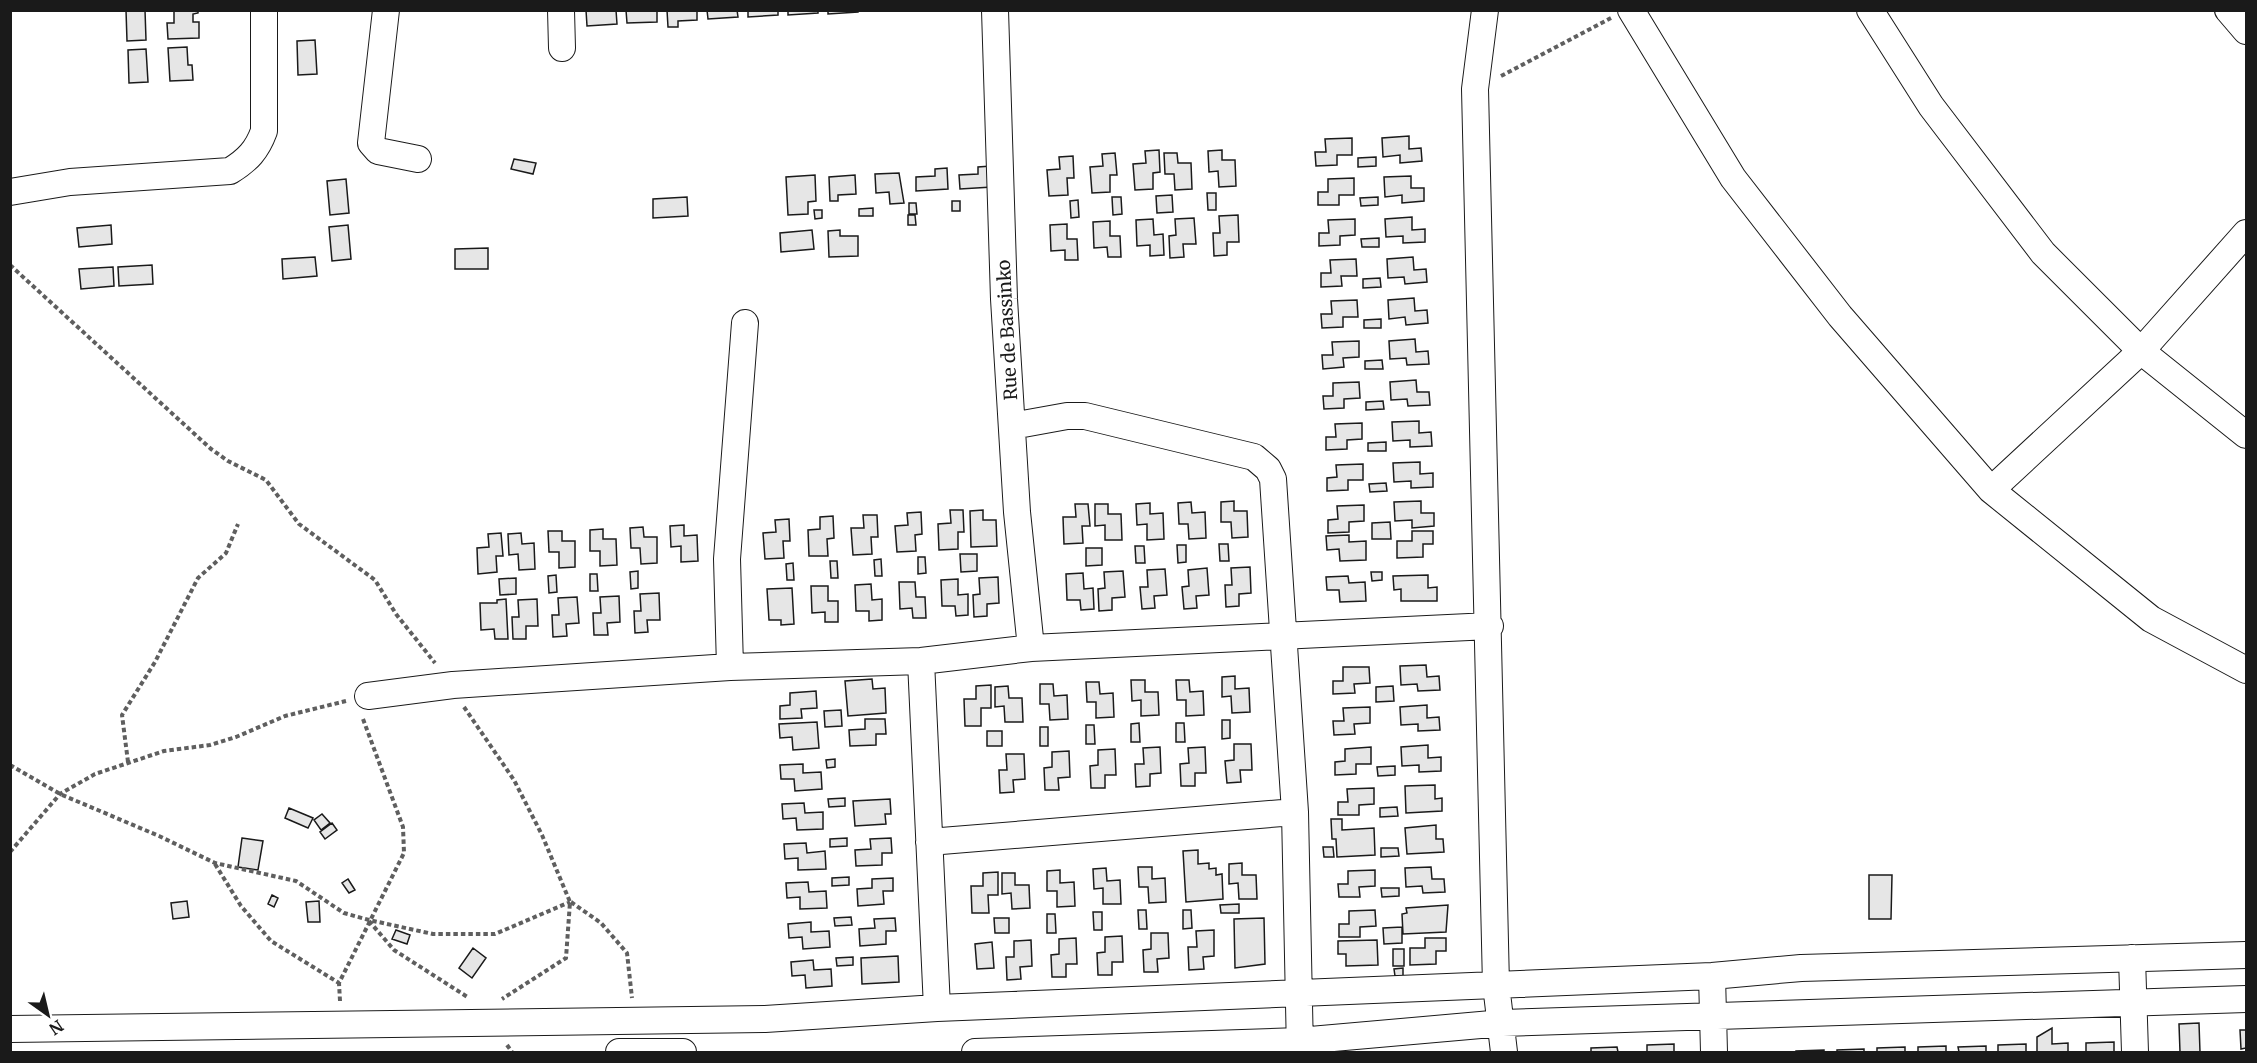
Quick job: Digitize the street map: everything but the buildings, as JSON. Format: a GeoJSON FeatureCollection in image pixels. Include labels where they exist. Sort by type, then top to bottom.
{"type":"FeatureCollection","features":[{"type":"Feature","properties":{"kind":"street"},"geometry":{"type":"LineString","coordinates":[[10,192],[70,182],[230,171],[247,160],[258,146],[264,131],[264,10]]}},
{"type":"Feature","properties":{"kind":"street"},"geometry":{"type":"LineString","coordinates":[[386,10],[371,143],[378,151],[418,159]]}},
{"type":"Feature","properties":{"kind":"street"},"geometry":{"type":"LineString","coordinates":[[561,10],[562,48]]}},
{"type":"Feature","properties":{"kind":"street","name":"Rue de Bassinko"},"geometry":{"type":"LineString","coordinates":[[995,10],[1004,299],[1030,648]]}},
{"type":"Feature","properties":{"kind":"street"},"geometry":{"type":"LineString","coordinates":[[1485,10],[1475,89],[1490,626],[1496,985],[1503,1023],[1504,1053]]}},
{"type":"Feature","properties":{"kind":"street"},"geometry":{"type":"LineString","coordinates":[[1870,10],[1930,106],[2043,253],[2141,351],[2247,435]]}},
{"type":"Feature","properties":{"kind":"street"},"geometry":{"type":"LineString","coordinates":[[2228,10],[2247,31]]}},
{"type":"Feature","properties":{"kind":"street"},"geometry":{"type":"LineString","coordinates":[[1623,13],[1733,178],[1840,316],[1991,490],[2151,619],[2247,670]]}},
{"type":"Feature","properties":{"kind":"street"},"geometry":{"type":"LineString","coordinates":[[1991,490],[2141,351],[2247,233]]}},
{"type":"Feature","properties":{"kind":"street"},"geometry":{"type":"LineString","coordinates":[[730,667],[728,559],[745,323]]}},
{"type":"Feature","properties":{"kind":"street"},"geometry":{"type":"LineString","coordinates":[[1012,426],[1067,416],[1085,416],[1254,457],[1268,469],[1273,479],[1295,812],[1299,1047]]}},
{"type":"Feature","properties":{"kind":"street"},"geometry":{"type":"LineString","coordinates":[[361,698],[453,685],[730,667],[921,661],[1030,648],[1490,626]]}},
{"type":"Feature","properties":{"kind":"street"},"geometry":{"type":"LineString","coordinates":[[921,661],[937,1008]]}},
{"type":"Feature","properties":{"kind":"street"},"geometry":{"type":"LineString","coordinates":[[929,842],[1295,812]]}},
{"type":"Feature","properties":{"kind":"street"},"geometry":{"type":"LineString","coordinates":[[10,1029],[340,1024],[490,1016],[765,1019],[937,1008],[1712,976],[1802,968],[2247,955]]}},
{"type":"Feature","properties":{"kind":"street"},"geometry":{"type":"LineString","coordinates":[[2132,958],[2135,1053]]}},
{"type":"Feature","properties":{"kind":"street"},"geometry":{"type":"LineString","coordinates":[[1712,976],[1714,1053]]}},
{"type":"Feature","properties":{"kind":"street"},"geometry":{"type":"LineString","coordinates":[[975,1053],[1299,1047],[1503,1023],[2247,999]]}},
{"type":"Feature","properties":{"kind":"street"},"geometry":{"type":"LineString","coordinates":[[619,1053],[683,1053]]}},
{"type":"Feature","properties":{"kind":"path"},"geometry":{"type":"LineString","coordinates":[[1475,89],[1623,13]]}},
{"type":"Feature","properties":{"kind":"path"},"geometry":{"type":"LineString","coordinates":[[10,265],[211,449],[228,461],[266,480],[299,524],[375,580],[396,614],[453,685],[464,706],[514,780],[542,835],[570,902],[566,958],[490,1016]]}},
{"type":"Feature","properties":{"kind":"path"},"geometry":{"type":"LineString","coordinates":[[128,762],[122,715],[155,662],[198,578],[226,553],[238,524]]}},
{"type":"Feature","properties":{"kind":"path"},"geometry":{"type":"LineString","coordinates":[[10,852],[60,794],[78,781],[164,751],[210,745],[236,738],[285,716],[361,698],[403,827],[404,853],[339,983],[340,1024]]}},
{"type":"Feature","properties":{"kind":"path"},"geometry":{"type":"LineString","coordinates":[[10,765],[60,794],[159,836],[215,863],[296,881],[344,913],[369,920],[433,933],[495,934],[570,902]]}},
{"type":"Feature","properties":{"kind":"path"},"geometry":{"type":"LineString","coordinates":[[215,863],[241,906],[271,941],[339,983]]}},
{"type":"Feature","properties":{"kind":"path"},"geometry":{"type":"LineString","coordinates":[[570,902],[601,923],[627,953],[634,1019]]}},
{"type":"Feature","properties":{"kind":"path"},"geometry":{"type":"LineString","coordinates":[[369,920],[394,950],[490,1016],[512,1053]]}}]}
